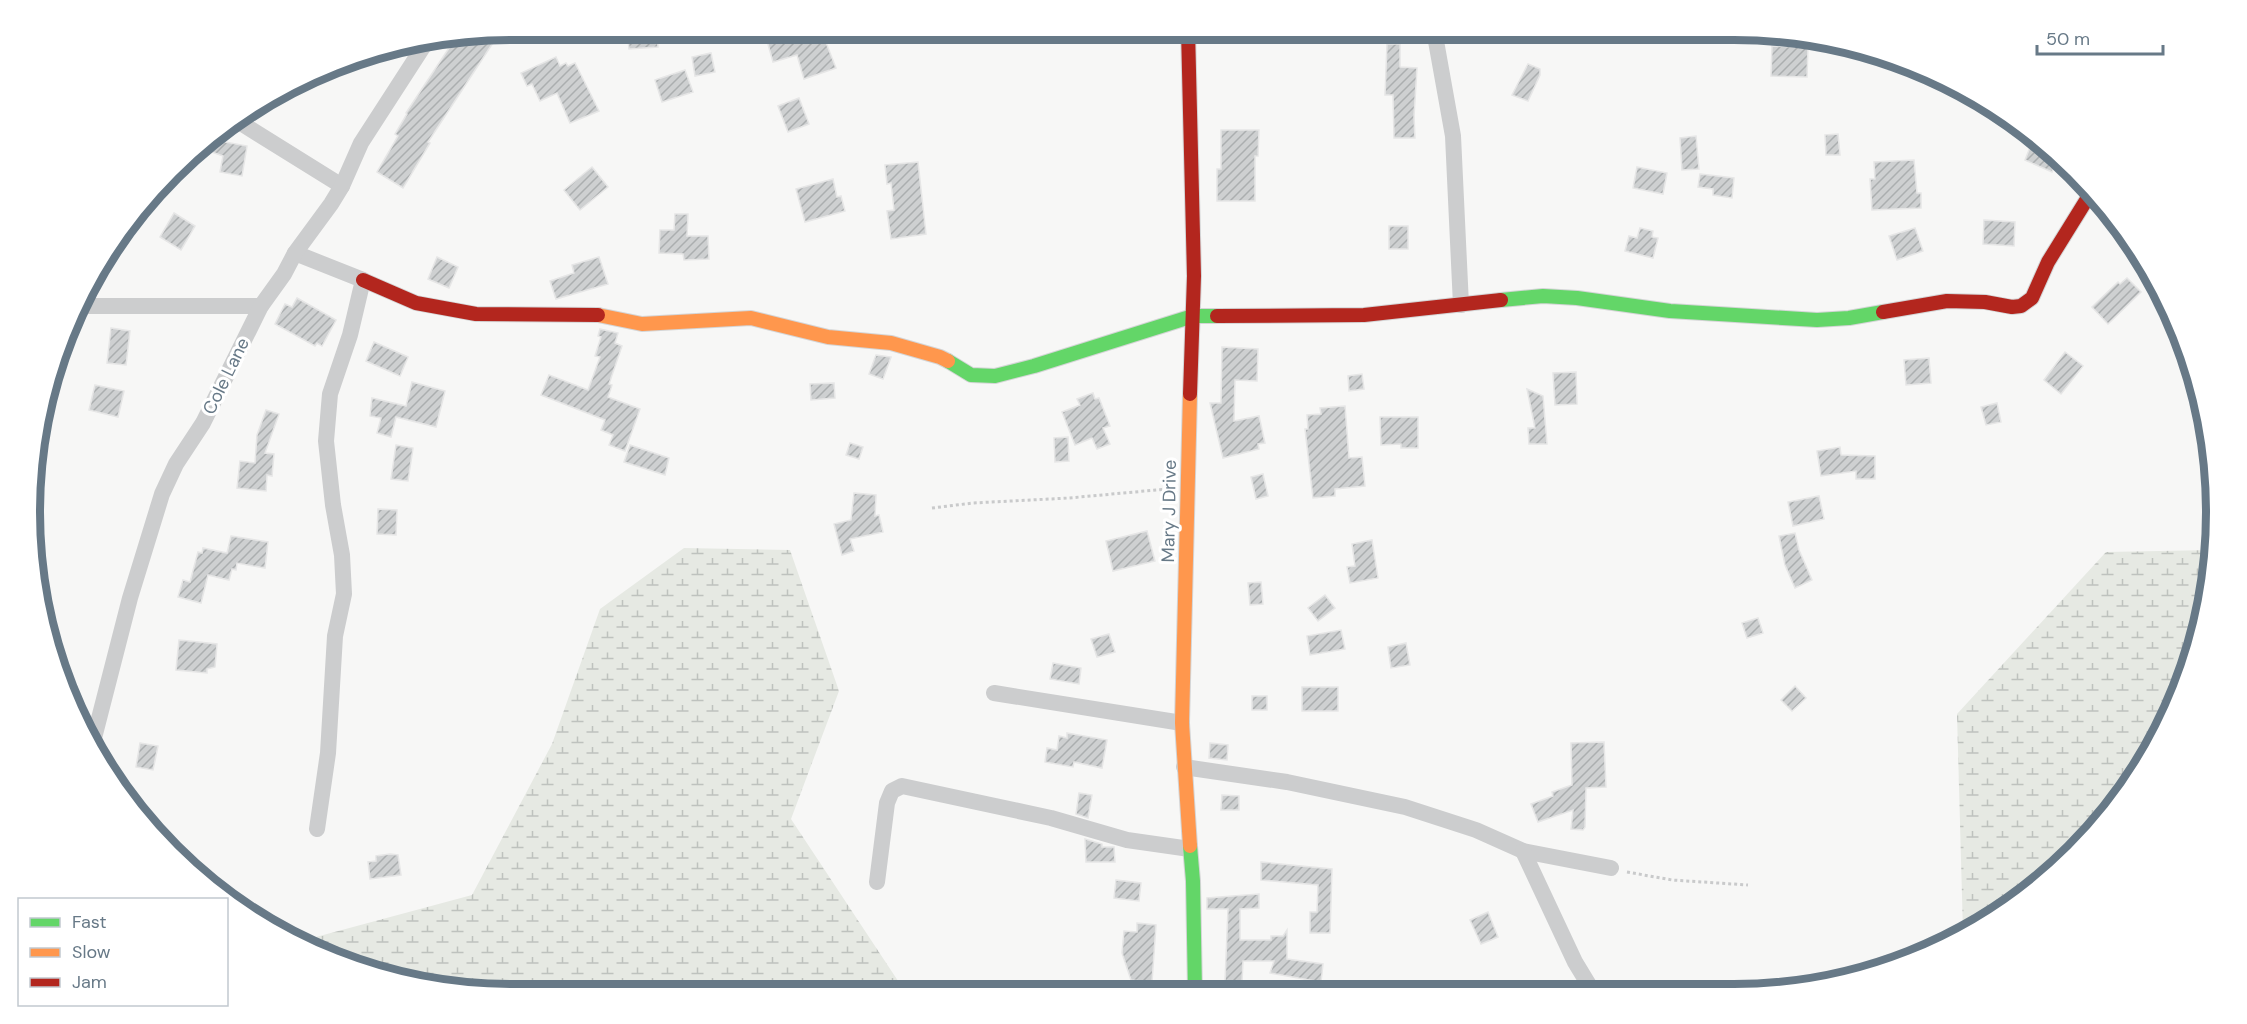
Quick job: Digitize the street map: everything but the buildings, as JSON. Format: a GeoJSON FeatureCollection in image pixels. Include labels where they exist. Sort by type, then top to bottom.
{"type":"FeatureCollection","features":[{"type":"Feature","properties":{"kind":"street","name":"Mary J Drive"},"geometry":{"type":"LineString","coordinates":[[1188,40],[1193,316],[1186,487],[1182,723],[1193,881],[1196,984]]}},
{"type":"Feature","properties":{"kind":"street"},"geometry":{"type":"LineString","coordinates":[[1436,40],[1453,136],[1461,305]]}},
{"type":"Feature","properties":{"kind":"street","name":"Cole Lane"},"geometry":{"type":"LineString","coordinates":[[95,733],[130,598],[162,494],[176,464],[203,423],[261,306],[342,186],[361,144],[421,50]]}},
{"type":"Feature","properties":{"kind":"street"},"geometry":{"type":"LineString","coordinates":[[244,125],[342,186]]}},
{"type":"Feature","properties":{"kind":"street"},"geometry":{"type":"LineString","coordinates":[[295,253],[416,303],[476,314],[593,314],[642,324],[751,318],[828,337],[891,343],[939,357],[971,375],[995,376],[1193,316],[1364,315],[1543,296],[1576,298],[1670,311],[1817,320],[1849,318],[1947,301],[2021,306],[2032,298],[2048,262],[2087,199]]}},
{"type":"Feature","properties":{"kind":"street"},"geometry":{"type":"LineString","coordinates":[[317,829],[328,753],[335,636],[344,594],[342,555],[333,505],[326,441],[328,417],[330,394],[350,335],[363,280]]}},
{"type":"Feature","properties":{"kind":"street"},"geometry":{"type":"LineString","coordinates":[[88,306],[261,306]]}},
{"type":"Feature","properties":{"kind":"street"},"geometry":{"type":"LineString","coordinates":[[994,693],[1182,723]]}},
{"type":"Feature","properties":{"kind":"street"},"geometry":{"type":"LineString","coordinates":[[1184,767],[1287,782],[1405,807],[1476,830],[1522,851],[1611,868]]}},
{"type":"Feature","properties":{"kind":"street"},"geometry":{"type":"LineString","coordinates":[[877,882],[887,803],[892,791],[902,786],[1051,818],[1127,840],[1190,849]]}},
{"type":"Feature","properties":{"kind":"street"},"geometry":{"type":"LineString","coordinates":[[1522,851],[1575,962],[1588,984]]}},
{"type":"Feature","properties":{"kind":"path"},"geometry":{"type":"LineString","coordinates":[[932,508],[1186,487]]}},
{"type":"Feature","properties":{"kind":"path"},"geometry":{"type":"LineString","coordinates":[[1611,868],[1660,879],[1748,885]]}},
{"type":"Feature","properties":{"kind":"green space"},"geometry":{"type":"Polygon","coordinates":[[[684,548],[790,550],[839,691],[791,819],[900,984],[512,984],[481,982],[450,979],[390,967],[311,938],[472,895],[552,744],[600,609],[684,548]]]}},
{"type":"Feature","properties":{"kind":"green space"},"geometry":{"type":"Polygon","coordinates":[[[2204,550],[2197,604],[2190,634],[2171,692],[2158,721],[2127,774],[2089,823],[2046,866],[2022,886],[1963,925],[1957,714],[2106,552],[2204,550]]]}},
{"type":"Feature","properties":{"kind":"traffic: fast"},"geometry":{"type":"LineString","coordinates":[[1501,300],[1543,296],[1577,298],[1670,311],[1817,320],[1849,318],[1883,312]]}},
{"type":"Feature","properties":{"kind":"traffic: fast"},"geometry":{"type":"LineString","coordinates":[[948,361],[971,375],[995,376],[1193,316],[1217,316]]}},
{"type":"Feature","properties":{"kind":"traffic: fast"},"geometry":{"type":"LineString","coordinates":[[1190,846],[1195,984]]}},
{"type":"Feature","properties":{"kind":"traffic: slow"},"geometry":{"type":"LineString","coordinates":[[598,315],[642,324],[751,318],[828,337],[891,343],[948,361]]}},
{"type":"Feature","properties":{"kind":"traffic: slow"},"geometry":{"type":"LineString","coordinates":[[1190,394],[1182,723],[1190,846]]}},
{"type":"Feature","properties":{"kind":"traffic: jam"},"geometry":{"type":"LineString","coordinates":[[1188,40],[1194,276],[1190,394]]}},
{"type":"Feature","properties":{"kind":"traffic: jam"},"geometry":{"type":"LineString","coordinates":[[1883,312],[1947,301],[2021,306],[2032,298],[2048,262],[2087,199]]}},
{"type":"Feature","properties":{"kind":"traffic: jam"},"geometry":{"type":"LineString","coordinates":[[363,280],[416,303],[476,314],[598,315]]}},
{"type":"Feature","properties":{"kind":"traffic: jam"},"geometry":{"type":"LineString","coordinates":[[1217,316],[1364,315],[1501,300]]}}]}
